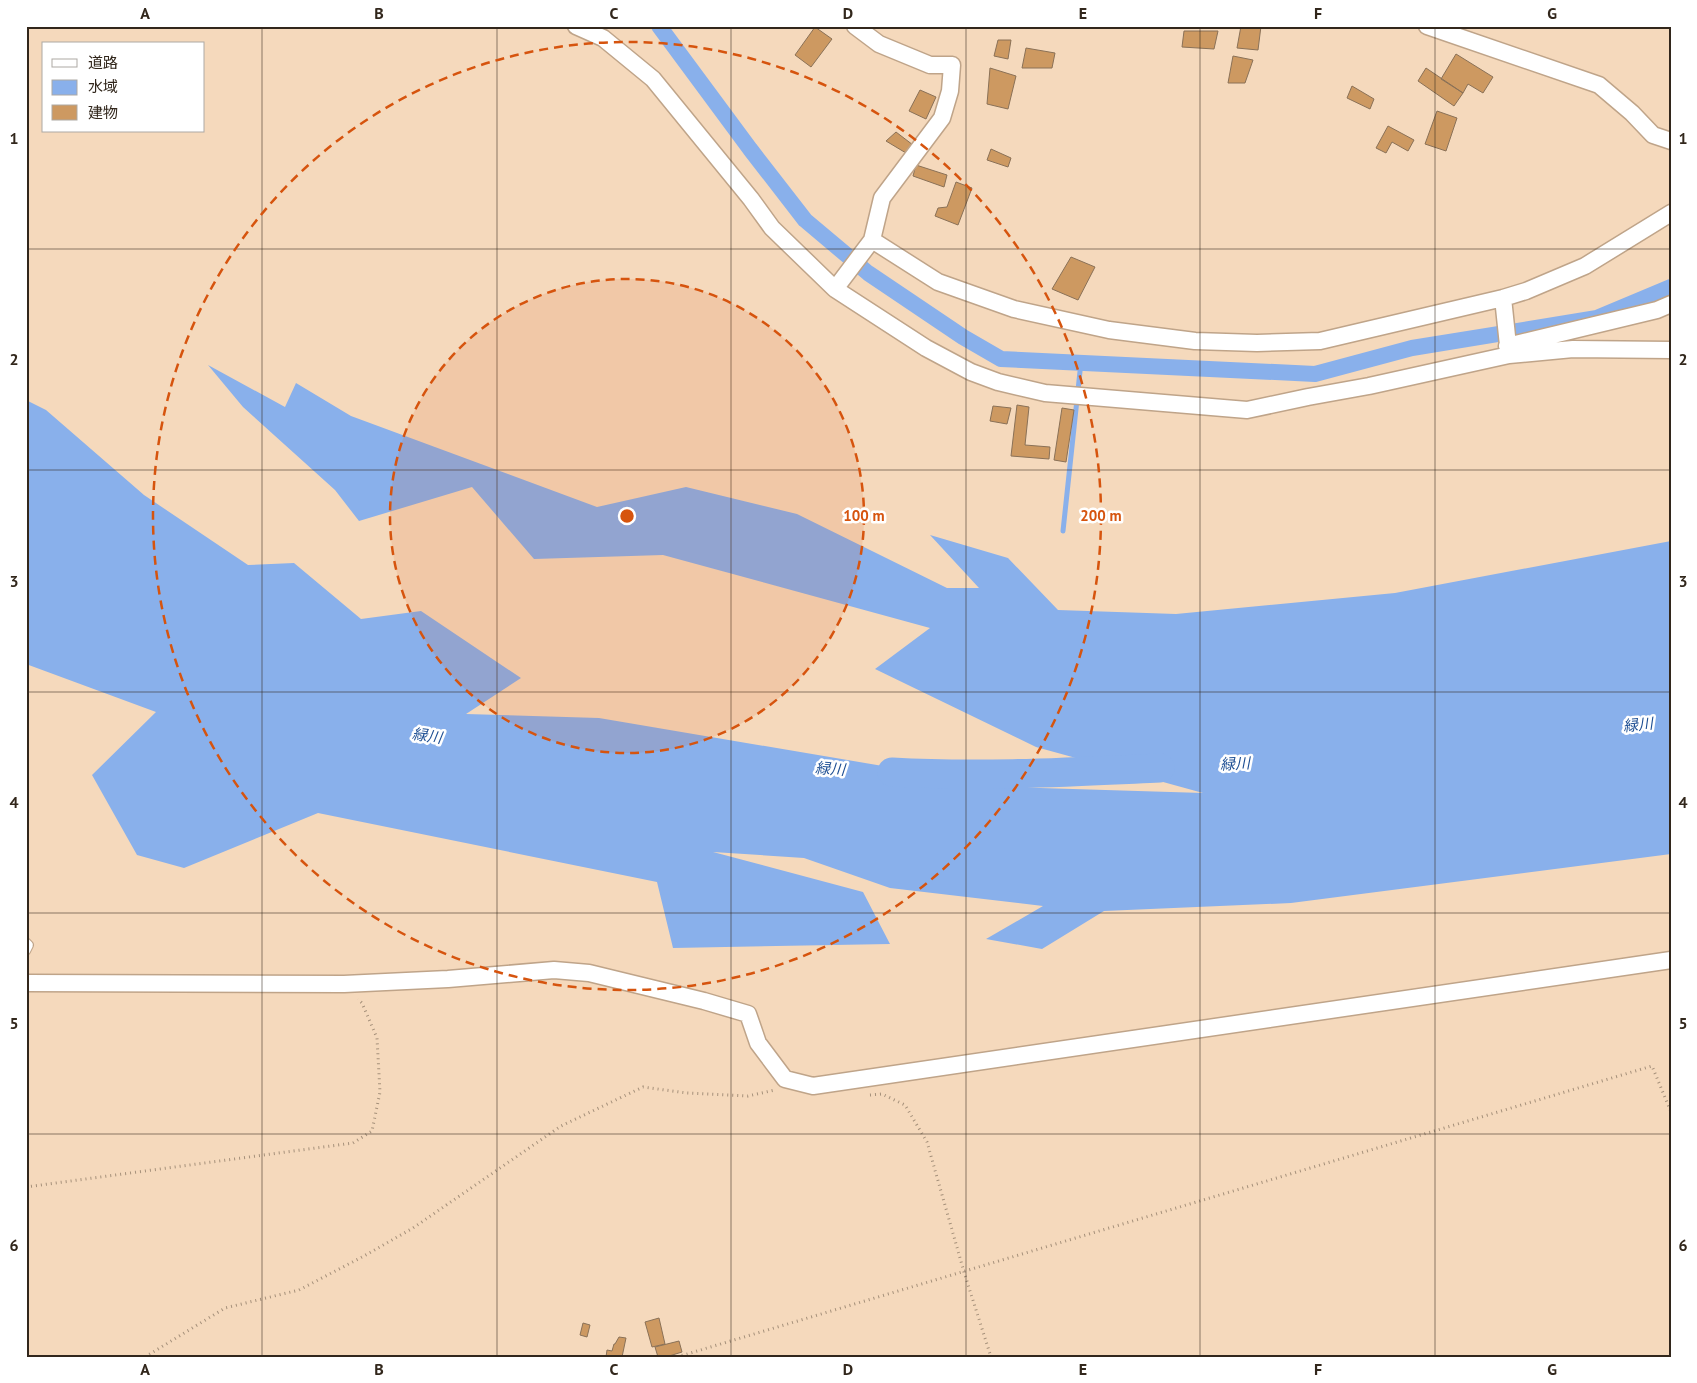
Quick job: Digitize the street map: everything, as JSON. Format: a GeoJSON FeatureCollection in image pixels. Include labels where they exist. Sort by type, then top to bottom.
{"type":"FeatureCollection","features":[{"type":"Feature","properties":{"kind":"street"},"geometry":{"type":"LineString","coordinates":[[576,26],[603,38],[653,79],[751,199],[772,228],[835,289],[926,348],[972,372],[998,382],[1045,393],[1246,410],[1369,386],[1508,351],[1657,310],[1671,304]]}},
{"type":"Feature","properties":{"kind":"street"},"geometry":{"type":"LineString","coordinates":[[835,289],[872,240],[882,198],[942,118],[950,91],[952,65],[930,65],[879,44],[855,26]]}},
{"type":"Feature","properties":{"kind":"street"},"geometry":{"type":"LineString","coordinates":[[1427,26],[1599,86],[1632,113],[1653,134],[1671,141]]}},
{"type":"Feature","properties":{"kind":"street"},"geometry":{"type":"LineString","coordinates":[[872,240],[938,282],[1014,309],[1109,330],[1195,341],[1257,343],[1320,341],[1526,291],[1585,266],[1671,213]]}},
{"type":"Feature","properties":{"kind":"street"},"geometry":{"type":"LineString","coordinates":[[1503,298],[1508,351]]}},
{"type":"Feature","properties":{"kind":"street"},"geometry":{"type":"LineString","coordinates":[[1508,351],[1573,348],[1671,350]]}},
{"type":"Feature","properties":{"kind":"street"},"geometry":{"type":"LineString","coordinates":[[26,983],[344,984],[448,979],[554,970],[589,973],[704,1000],[748,1014],[758,1043],[785,1079],[814,1086],[1671,960]]}},
{"type":"Feature","properties":{"kind":"lane"},"geometry":{"type":"LineString","coordinates":[[26,942],[29,945],[26,951]]}},
{"type":"Feature","properties":{"kind":"path"},"geometry":{"type":"LineString","coordinates":[[26,1187],[353,1143],[372,1131],[380,1092],[377,1038],[362,1003],[344,984]]}},
{"type":"Feature","properties":{"kind":"path"},"geometry":{"type":"LineString","coordinates":[[677,1357],[1652,1066],[1671,1112]]}},
{"type":"Feature","properties":{"kind":"path"},"geometry":{"type":"LineString","coordinates":[[145,1357],[224,1308],[300,1290],[364,1256],[413,1228],[561,1126],[643,1087],[687,1093],[748,1096],[779,1089],[785,1079]]}},
{"type":"Feature","properties":{"kind":"path"},"geometry":{"type":"LineString","coordinates":[[864,1096],[882,1094],[906,1105],[927,1142],[964,1272],[991,1357]]}},
{"type":"Feature","properties":{"kind":"water"},"geometry":{"type":"Polygon","coordinates":[[[208,365],[285,407],[296,383],[351,416],[597,507],[686,487],[797,514],[947,588],[979,588],[930,535],[1008,558],[1058,610],[1176,614],[1395,593],[1671,541],[1671,854],[1291,903],[1104,911],[1042,949],[986,939],[1043,906],[890,888],[804,858],[713,852],[863,892],[890,944],[673,948],[657,882],[318,813],[184,868],[137,855],[92,775],[156,712],[26,664],[26,400],[46,410],[144,495],[248,565],[294,563],[361,619],[421,611],[521,678],[466,714],[599,718],[1007,787],[1203,793],[1036,747],[875,669],[930,628],[663,555],[534,559],[472,487],[359,521],[335,490],[243,407],[208,365]]]}},
{"type":"Feature","properties":{"kind":"building"},"geometry":{"type":"Polygon","coordinates":[[[1241,26],[1261,26],[1258,50],[1237,48],[1241,26]]]}},
{"type":"Feature","properties":{"kind":"building"},"geometry":{"type":"Polygon","coordinates":[[[815,27],[832,39],[811,67],[795,55],[815,27]]]}},
{"type":"Feature","properties":{"kind":"building"},"geometry":{"type":"Polygon","coordinates":[[[1184,31],[1218,31],[1214,49],[1182,47],[1184,31]]]}},
{"type":"Feature","properties":{"kind":"building"},"geometry":{"type":"Polygon","coordinates":[[[998,40],[1011,40],[1008,59],[994,56],[998,40]]]}},
{"type":"Feature","properties":{"kind":"building"},"geometry":{"type":"Polygon","coordinates":[[[1026,48],[1055,53],[1052,68],[1022,68],[1026,48]]]}},
{"type":"Feature","properties":{"kind":"building"},"geometry":{"type":"Polygon","coordinates":[[[1456,54],[1493,77],[1483,93],[1468,84],[1463,93],[1441,79],[1456,54]]]}},
{"type":"Feature","properties":{"kind":"building"},"geometry":{"type":"Polygon","coordinates":[[[1233,56],[1253,60],[1245,83],[1228,83],[1233,56]]]}},
{"type":"Feature","properties":{"kind":"building"},"geometry":{"type":"Polygon","coordinates":[[[990,68],[1016,76],[1008,109],[987,104],[990,68]]]}},
{"type":"Feature","properties":{"kind":"building"},"geometry":{"type":"Polygon","coordinates":[[[1426,68],[1463,93],[1454,106],[1418,81],[1426,68]]]}},
{"type":"Feature","properties":{"kind":"building"},"geometry":{"type":"Polygon","coordinates":[[[1352,86],[1374,99],[1370,109],[1347,98],[1352,86]]]}},
{"type":"Feature","properties":{"kind":"building"},"geometry":{"type":"Polygon","coordinates":[[[920,90],[936,97],[926,119],[909,111],[920,90]]]}},
{"type":"Feature","properties":{"kind":"building"},"geometry":{"type":"Polygon","coordinates":[[[1437,111],[1457,118],[1446,151],[1425,144],[1437,111]]]}},
{"type":"Feature","properties":{"kind":"building"},"geometry":{"type":"Polygon","coordinates":[[[1388,126],[1414,140],[1408,151],[1392,142],[1386,153],[1376,148],[1388,126]]]}},
{"type":"Feature","properties":{"kind":"building"},"geometry":{"type":"Polygon","coordinates":[[[896,132],[913,145],[906,153],[886,141],[896,132]]]}},
{"type":"Feature","properties":{"kind":"building"},"geometry":{"type":"Polygon","coordinates":[[[991,149],[1011,158],[1008,167],[987,160],[991,149]]]}},
{"type":"Feature","properties":{"kind":"building"},"geometry":{"type":"Polygon","coordinates":[[[916,165],[947,175],[944,187],[913,176],[916,165]]]}},
{"type":"Feature","properties":{"kind":"building"},"geometry":{"type":"Polygon","coordinates":[[[956,182],[972,188],[958,225],[935,216],[938,208],[947,207],[956,182]]]}},
{"type":"Feature","properties":{"kind":"building"},"geometry":{"type":"Polygon","coordinates":[[[1071,257],[1095,267],[1078,300],[1052,289],[1071,257]]]}},
{"type":"Feature","properties":{"kind":"building"},"geometry":{"type":"Polygon","coordinates":[[[1017,405],[1029,407],[1025,445],[1050,447],[1049,459],[1011,456],[1017,405]]]}},
{"type":"Feature","properties":{"kind":"building"},"geometry":{"type":"Polygon","coordinates":[[[993,406],[1011,408],[1007,424],[990,421],[993,406]]]}},
{"type":"Feature","properties":{"kind":"building"},"geometry":{"type":"Polygon","coordinates":[[[1062,408],[1074,410],[1066,462],[1054,460],[1062,408]]]}},
{"type":"Feature","properties":{"kind":"building"},"geometry":{"type":"Polygon","coordinates":[[[659,1318],[665,1344],[652,1347],[645,1322],[659,1318]]]}},
{"type":"Feature","properties":{"kind":"building"},"geometry":{"type":"Polygon","coordinates":[[[583,1323],[590,1325],[587,1337],[580,1335],[583,1323]]]}},
{"type":"Feature","properties":{"kind":"building"},"geometry":{"type":"Polygon","coordinates":[[[619,1337],[626,1338],[622,1357],[606,1357],[607,1350],[612,1351],[619,1337]]]}},
{"type":"Feature","properties":{"kind":"building"},"geometry":{"type":"Polygon","coordinates":[[[679,1341],[682,1352],[666,1357],[658,1357],[655,1347],[679,1341]]]}},
{"type":"Feature","properties":{"kind":"waterway"},"geometry":{"type":"LineString","coordinates":[[659,26],[805,220],[868,273],[963,337],[1001,359],[1315,374],[1412,348],[1597,318],[1671,287]]}},
{"type":"Feature","properties":{"kind":"waterway"},"geometry":{"type":"LineString","coordinates":[[1063,531],[1081,362]]}},
{"type":"Feature","properties":{"kind":"waterway","name":"緑川"},"geometry":{"type":"LineString","coordinates":[[892,772],[992,774],[1160,768]]}}]}
